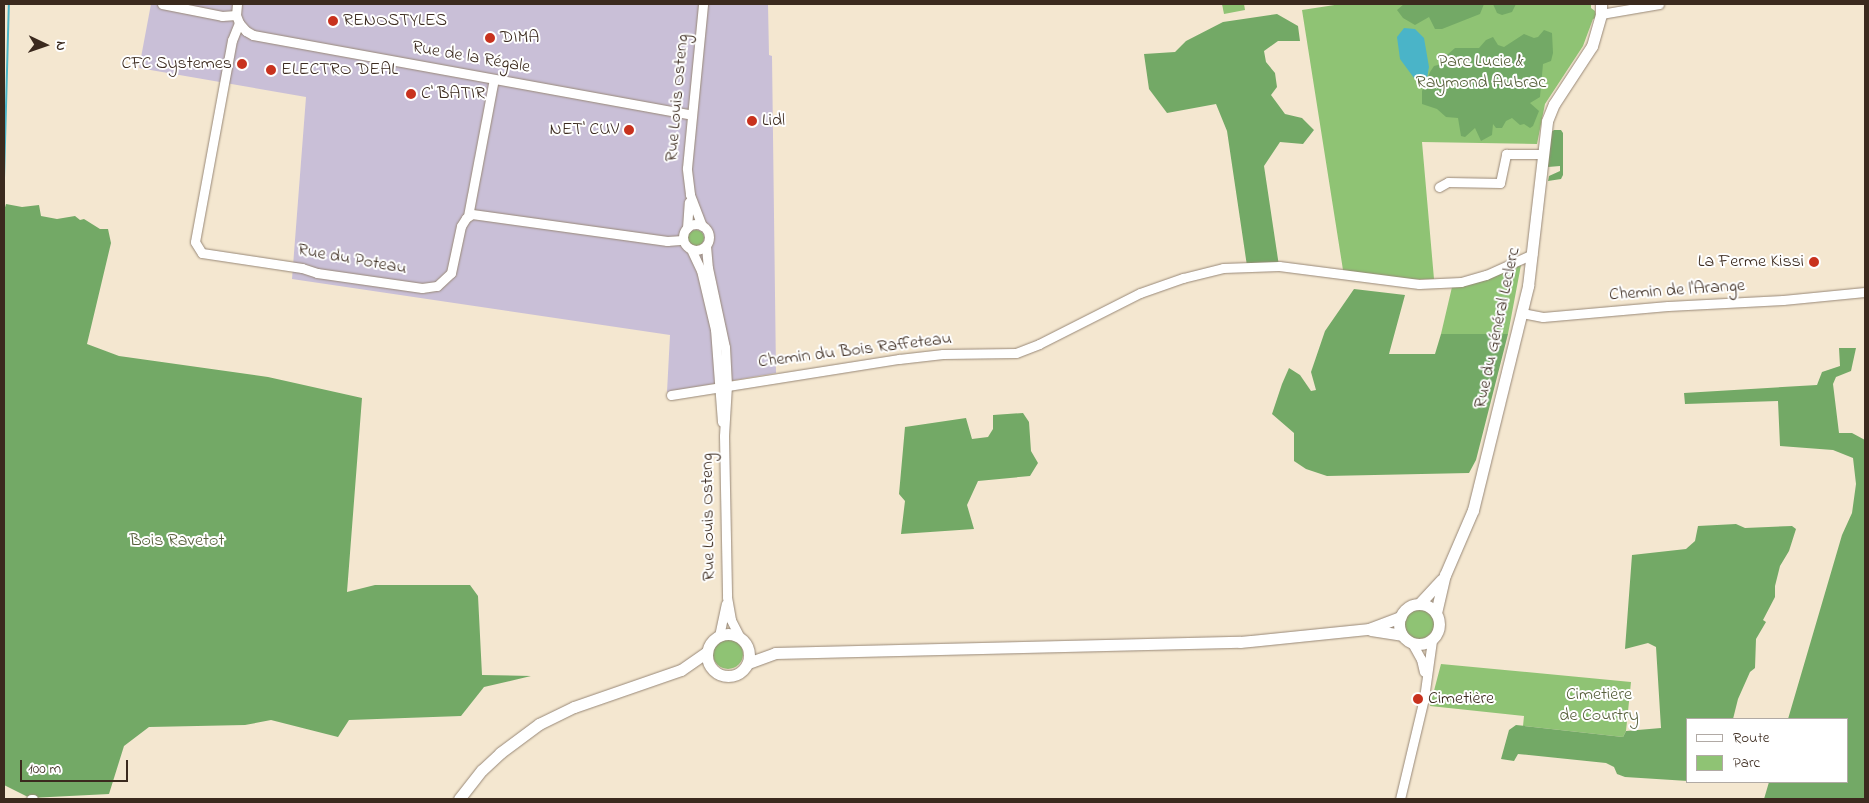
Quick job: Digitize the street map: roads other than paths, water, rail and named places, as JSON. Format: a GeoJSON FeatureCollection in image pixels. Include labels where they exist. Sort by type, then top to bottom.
{"type":"FeatureCollection","features":[{"type":"Feature","properties":{"kind":"main road","name":"Rue du Général Leclerc"},"geometry":{"type":"LineString","coordinates":[[1436,613],[1445,575],[1473,510],[1522,313],[1533,254],[1542,154],[1550,111],[1592,46],[1601,9]]}},
{"type":"Feature","properties":{"kind":"main road","name":"Rue du Général Leclerc"},"geometry":{"type":"LineString","coordinates":[[1419,604],[1445,575]]}},
{"type":"Feature","properties":{"kind":"main road"},"geometry":{"type":"LineString","coordinates":[[1369,629],[1402,635],[1412,643],[1426,643],[1432,640],[1438,630],[1436,613],[1431,608],[1419,604],[1408,608],[1399,623],[1402,635]]}},
{"type":"Feature","properties":{"kind":"main road"},"geometry":{"type":"LineString","coordinates":[[713,670],[708,660],[707,652],[711,642],[719,636],[729,633],[738,636],[747,644],[775,653],[1223,644],[1369,629],[1401,617]]}},
{"type":"Feature","properties":{"kind":"main road"},"geometry":{"type":"LineString","coordinates":[[681,670],[713,670],[723,675],[732,676],[743,670],[748,663],[750,653],[747,644]]}},
{"type":"Feature","properties":{"kind":"main road"},"geometry":{"type":"LineString","coordinates":[[458,799],[500,752],[539,724],[574,707],[681,670],[707,652]]}},
{"type":"Feature","properties":{"kind":"main road"},"geometry":{"type":"LineString","coordinates":[[748,663],[775,653]]}},
{"type":"Feature","properties":{"kind":"street"},"geometry":{"type":"LineString","coordinates":[[162,4],[238,19],[237,4]]}},
{"type":"Feature","properties":{"kind":"street","name":"Rue Louis Osteng"},"geometry":{"type":"LineString","coordinates":[[687,228],[690,194],[687,168],[703,4]]}},
{"type":"Feature","properties":{"kind":"street"},"geometry":{"type":"LineString","coordinates":[[1601,9],[1659,4]]}},
{"type":"Feature","properties":{"kind":"street","name":"Rue de la Régale"},"geometry":{"type":"LineString","coordinates":[[238,19],[246,31],[263,37],[692,115]]}},
{"type":"Feature","properties":{"kind":"street","name":"Rue du Poteau"},"geometry":{"type":"LineString","coordinates":[[238,19],[232,40],[195,242],[202,253],[302,268],[318,273],[430,288],[442,283],[451,273],[461,226],[468,216],[494,79]]}},
{"type":"Feature","properties":{"kind":"street"},"geometry":{"type":"LineString","coordinates":[[1440,187],[1448,182],[1500,183],[1506,154],[1542,154]]}},
{"type":"Feature","properties":{"kind":"street","name":"Rue Louis Osteng"},"geometry":{"type":"LineString","coordinates":[[690,194],[702,226]]}},
{"type":"Feature","properties":{"kind":"street"},"geometry":{"type":"LineString","coordinates":[[468,216],[478,214],[667,241],[683,240]]}},
{"type":"Feature","properties":{"kind":"street"},"geometry":{"type":"LineString","coordinates":[[694,224],[702,226],[709,235],[706,246],[700,250],[690,249],[683,240],[687,228],[694,224]]}},
{"type":"Feature","properties":{"kind":"street","name":"Rue Louis Osteng"},"geometry":{"type":"LineString","coordinates":[[706,246],[708,268],[723,331],[727,597],[731,620],[738,636]]}},
{"type":"Feature","properties":{"kind":"street","name":"Rue Louis Osteng"},"geometry":{"type":"LineString","coordinates":[[690,249],[701,270],[712,315],[723,386]]}},
{"type":"Feature","properties":{"kind":"street","name":"Chemin du Bois Raffeteau"},"geometry":{"type":"LineString","coordinates":[[671,395],[923,356],[1016,353],[1039,344],[1147,290],[1182,278],[1223,268],[1278,266],[1419,284],[1461,282],[1486,275],[1533,254]]}},
{"type":"Feature","properties":{"kind":"street","name":"Chemin de l'Arange"},"geometry":{"type":"LineString","coordinates":[[1522,313],[1543,317],[1668,306],[1782,300],[1865,292]]}},
{"type":"Feature","properties":{"kind":"street","name":"Rue Louis Osteng"},"geometry":{"type":"LineString","coordinates":[[719,636],[727,597]]}},
{"type":"Feature","properties":{"kind":"street"},"geometry":{"type":"LineString","coordinates":[[1400,799],[1420,717],[1432,640]]}},
{"type":"Feature","properties":{"kind":"street"},"geometry":{"type":"LineString","coordinates":[[1412,643],[1421,659],[1426,678]]}},
{"type":"Feature","properties":{"kind":"water"},"geometry":{"type":"Polygon","coordinates":[[[1404,28],[1415,29],[1424,38],[1429,67],[1427,78],[1424,80],[1414,78],[1400,59],[1397,37],[1404,28]]]}},
{"type":"Feature","properties":{"kind":"waterway"},"geometry":{"type":"LineString","coordinates":[[4,178],[9,4]]}},
{"type":"Feature","properties":{"kind":"place","name":"RENOSTYLES"},"geometry":{"type":"Point","coordinates":[333,21]}},
{"type":"Feature","properties":{"kind":"place","name":"DIMA"},"geometry":{"type":"Point","coordinates":[490,38]}},
{"type":"Feature","properties":{"kind":"place","name":"CFC Systemes"},"geometry":{"type":"Point","coordinates":[242,64]}},
{"type":"Feature","properties":{"kind":"place","name":"ELECTRO DEAL"},"geometry":{"type":"Point","coordinates":[271,70]}},
{"type":"Feature","properties":{"kind":"place","name":"C' BATIR"},"geometry":{"type":"Point","coordinates":[411,94]}},
{"type":"Feature","properties":{"kind":"place","name":"Lidl"},"geometry":{"type":"Point","coordinates":[752,121]}},
{"type":"Feature","properties":{"kind":"place","name":"NET' CUV"},"geometry":{"type":"Point","coordinates":[629,130]}},
{"type":"Feature","properties":{"kind":"place","name":"La Ferme Kissi"},"geometry":{"type":"Point","coordinates":[1814,262]}},
{"type":"Feature","properties":{"kind":"place","name":"Cimetière"},"geometry":{"type":"Point","coordinates":[1418,699]}},
{"type":"Feature","properties":{"kind":"park label","name":"Parc Lucie & Raymond Aubrac"},"geometry":{"type":"Point","coordinates":[1481,73]}},
{"type":"Feature","properties":{"kind":"park label","name":"Bois Ravetot"},"geometry":{"type":"Point","coordinates":[177,541]}},
{"type":"Feature","properties":{"kind":"park label","name":"Cimetière de Courtry"},"geometry":{"type":"Point","coordinates":[1599,706]}}]}
